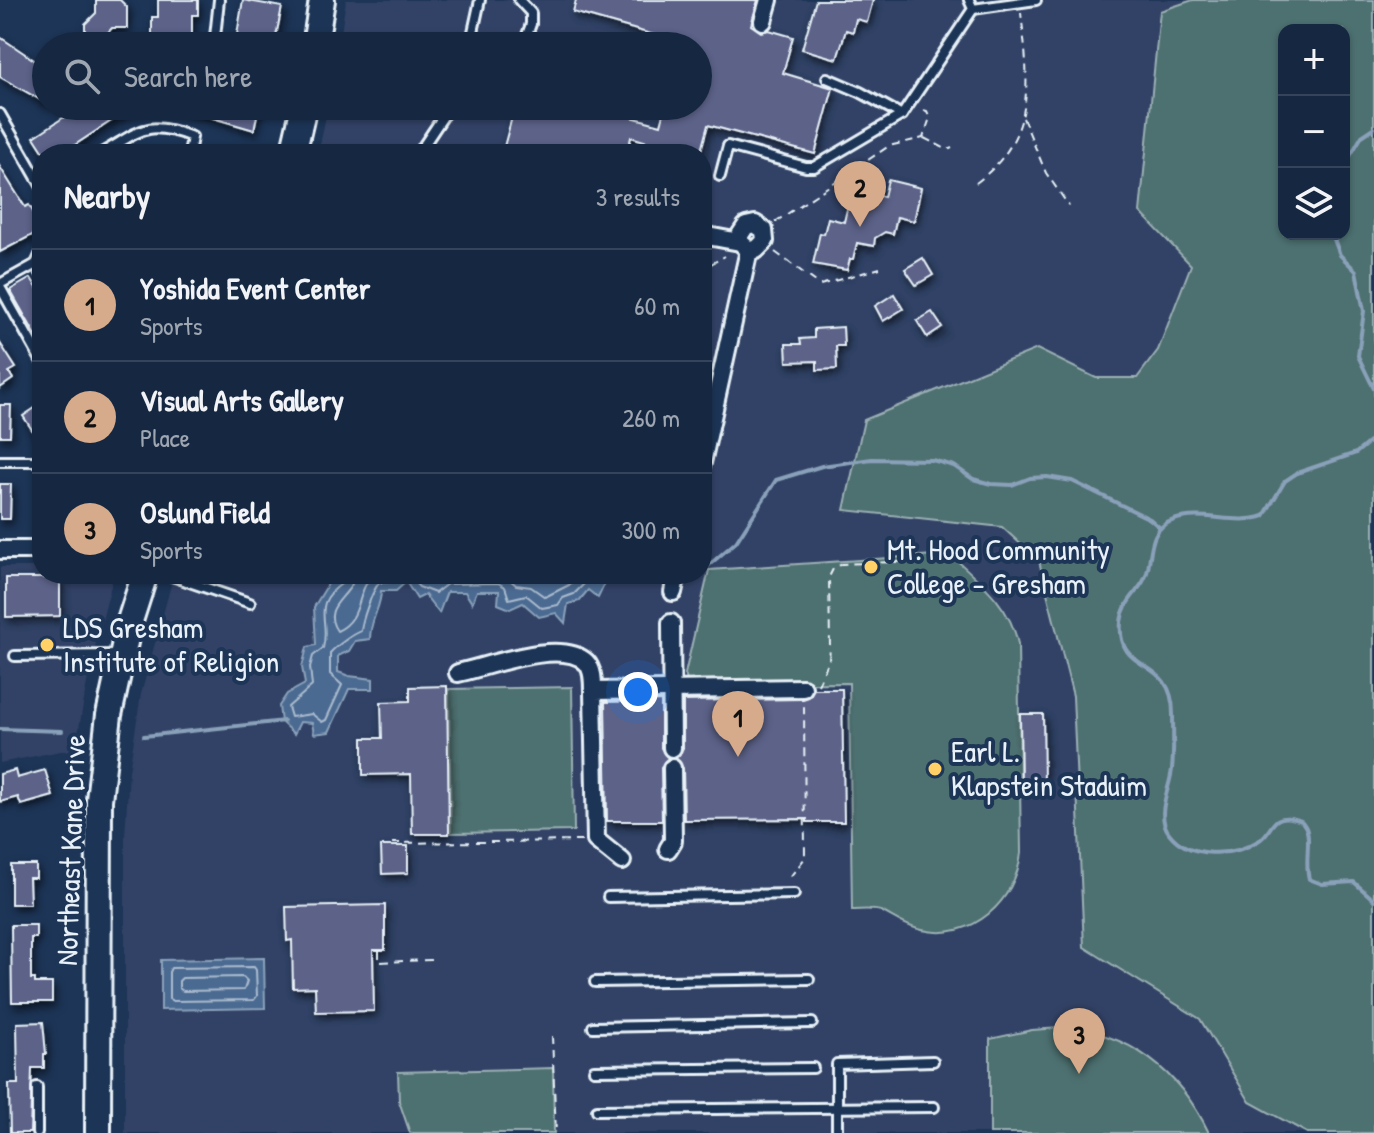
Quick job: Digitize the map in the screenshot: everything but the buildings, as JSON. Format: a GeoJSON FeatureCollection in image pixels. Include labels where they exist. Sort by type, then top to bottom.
{"type":"FeatureCollection","features":[{"type":"Feature","properties":{"kind":"main road"},"geometry":{"type":"LineString","coordinates":[[317,32],[322,0]]}},
{"type":"Feature","properties":{"kind":"main road"},"geometry":{"type":"LineString","coordinates":[[295,144],[301,120]]}},
{"type":"Feature","properties":{"kind":"main road","name":"Northeast Kane Drive"},"geometry":{"type":"LineString","coordinates":[[98,1133],[99,800],[109,715],[142,584]]}},
{"type":"Feature","properties":{"kind":"street"},"geometry":{"type":"LineString","coordinates":[[763,21],[769,0]]}},
{"type":"Feature","properties":{"kind":"street"},"geometry":{"type":"LineString","coordinates":[[712,236],[752,242],[712,419]]}},
{"type":"Feature","properties":{"kind":"street"},"geometry":{"type":"LineString","coordinates":[[0,550],[32,550]]}},
{"type":"Feature","properties":{"kind":"street"},"geometry":{"type":"LineString","coordinates":[[673,592],[675,584]]}},
{"type":"Feature","properties":{"kind":"street"},"geometry":{"type":"LineString","coordinates":[[671,623],[672,748]]}},
{"type":"Feature","properties":{"kind":"street"},"geometry":{"type":"LineString","coordinates":[[458,673],[538,654],[572,655],[585,660],[591,669],[593,691],[596,840],[622,861]]}},
{"type":"Feature","properties":{"kind":"street"},"geometry":{"type":"LineString","coordinates":[[593,691],[803,688]]}},
{"type":"Feature","properties":{"kind":"street"},"geometry":{"type":"LineString","coordinates":[[668,849],[673,841],[672,768]]}},
{"type":"Feature","properties":{"kind":"lane"},"geometry":{"type":"LineString","coordinates":[[216,32],[219,0]]}},
{"type":"Feature","properties":{"kind":"lane"},"geometry":{"type":"LineString","coordinates":[[473,32],[480,0]]}},
{"type":"Feature","properties":{"kind":"lane"},"geometry":{"type":"LineString","coordinates":[[519,0],[531,13],[528,32]]}},
{"type":"Feature","properties":{"kind":"lane"},"geometry":{"type":"LineString","coordinates":[[720,176],[728,146],[814,167],[902,115],[971,5],[1036,0]]}},
{"type":"Feature","properties":{"kind":"lane"},"geometry":{"type":"LineString","coordinates":[[827,78],[902,115]]}},
{"type":"Feature","properties":{"kind":"lane"},"geometry":{"type":"LineString","coordinates":[[0,114],[32,170]]}},
{"type":"Feature","properties":{"kind":"lane"},"geometry":{"type":"LineString","coordinates":[[425,144],[441,120]]}},
{"type":"Feature","properties":{"kind":"lane"},"geometry":{"type":"LineString","coordinates":[[117,144],[147,127],[168,128],[192,137],[191,144]]}},
{"type":"Feature","properties":{"kind":"lane"},"geometry":{"type":"LineString","coordinates":[[32,266],[0,286],[32,344]]}},
{"type":"Feature","properties":{"kind":"lane"},"geometry":{"type":"LineString","coordinates":[[0,461],[32,461]]}},
{"type":"Feature","properties":{"kind":"lane"},"geometry":{"type":"LineString","coordinates":[[195,584],[250,603]]}},
{"type":"Feature","properties":{"kind":"lane"},"geometry":{"type":"LineString","coordinates":[[15,656],[122,655]]}},
{"type":"Feature","properties":{"kind":"lane"},"geometry":{"type":"LineString","coordinates":[[608,897],[794,894]]}},
{"type":"Feature","properties":{"kind":"lane"},"geometry":{"type":"LineString","coordinates":[[595,982],[809,979]]}},
{"type":"Feature","properties":{"kind":"lane"},"geometry":{"type":"LineString","coordinates":[[593,1027],[812,1023]]}},
{"type":"Feature","properties":{"kind":"lane"},"geometry":{"type":"LineString","coordinates":[[837,1133],[837,1064],[933,1061]]}},
{"type":"Feature","properties":{"kind":"lane"},"geometry":{"type":"LineString","coordinates":[[594,1070],[813,1068]]}},
{"type":"Feature","properties":{"kind":"lane"},"geometry":{"type":"LineString","coordinates":[[37,1087],[37,1133]]}},
{"type":"Feature","properties":{"kind":"lane"},"geometry":{"type":"LineString","coordinates":[[597,1110],[934,1107]]}},
{"type":"Feature","properties":{"kind":"path"},"geometry":{"type":"LineString","coordinates":[[976,183],[992,171],[1006,153],[1023,117],[1028,68],[1020,3]]}},
{"type":"Feature","properties":{"kind":"path"},"geometry":{"type":"LineString","coordinates":[[909,107],[927,111],[930,118],[923,138]]}},
{"type":"Feature","properties":{"kind":"path"},"geometry":{"type":"LineString","coordinates":[[1023,117],[1046,173],[1069,206]]}},
{"type":"Feature","properties":{"kind":"path"},"geometry":{"type":"LineString","coordinates":[[712,263],[752,242],[889,146],[923,138],[948,150],[952,148]]}},
{"type":"Feature","properties":{"kind":"path"},"geometry":{"type":"LineString","coordinates":[[752,242],[820,285],[880,268]]}},
{"type":"Feature","properties":{"kind":"path"},"geometry":{"type":"LineString","coordinates":[[790,877],[805,858],[803,688],[818,685],[829,660],[829,577],[833,569],[842,564],[923,561]]}},
{"type":"Feature","properties":{"kind":"path"},"geometry":{"type":"LineString","coordinates":[[392,843],[596,840]]}},
{"type":"Feature","properties":{"kind":"path"},"geometry":{"type":"LineString","coordinates":[[379,950],[379,962],[432,960]]}},
{"type":"Feature","properties":{"kind":"path"},"geometry":{"type":"LineString","coordinates":[[552,1036],[556,1133]]}},
{"type":"Feature","properties":{"kind":"shaded area","name":"Mt. Hood Community College - Gresham"},"geometry":{"type":"Polygon","coordinates":[[[346,0],[1193,0],[1187,3],[1191,265],[1158,350],[1137,378],[1096,378],[1037,349],[845,510],[1002,527],[1039,561],[1073,696],[1084,947],[1200,1019],[1250,1102],[1307,1133],[125,1133],[125,835],[129,771],[141,694],[171,584],[712,584],[712,144],[320,144],[325,120],[712,120],[712,32],[341,32],[346,0]]]}},
{"type":"Feature","properties":{"kind":"shaded area","name":"LDS Gresham Institute of Religion"},"geometry":{"type":"Polygon","coordinates":[[[0,567],[32,567],[32,584],[111,584],[90,666],[75,751],[0,763],[0,567]]]}},
{"type":"Feature","properties":{"kind":"green space"},"geometry":{"type":"Polygon","coordinates":[[[1193,0],[1374,0],[1374,1133],[1307,1133],[1250,1102],[1200,1019],[1084,947],[1073,696],[1039,561],[1002,527],[844,510],[864,420],[1037,349],[1096,378],[1137,378],[1158,350],[1191,265],[1140,212],[1160,11],[1193,0]]]}},
{"type":"Feature","properties":{"kind":"green space","name":"Earl L. Klapstein Staduim"},"geometry":{"type":"Polygon","coordinates":[[[950,554],[1001,605],[1018,644],[1021,853],[1010,887],[1001,902],[988,914],[958,930],[940,932],[911,927],[880,911],[852,910],[849,683],[688,684],[685,674],[706,584],[712,584],[712,570],[950,554]]]}},
{"type":"Feature","properties":{"kind":"green space"},"geometry":{"type":"Polygon","coordinates":[[[572,687],[574,831],[451,833],[449,689],[572,687]]]}},
{"type":"Feature","properties":{"kind":"green space"},"geometry":{"type":"Polygon","coordinates":[[[1060,1028],[1108,1037],[1149,1058],[1183,1091],[1209,1133],[990,1133],[990,1039],[1060,1028]]]}},
{"type":"Feature","properties":{"kind":"green space"},"geometry":{"type":"Polygon","coordinates":[[[553,1068],[554,1133],[410,1133],[399,1101],[398,1072],[553,1068]]]}},
{"type":"Feature","properties":{"kind":"water"},"geometry":{"type":"Polygon","coordinates":[[[328,584],[404,584],[396,591],[381,591],[370,639],[355,641],[349,651],[338,656],[338,672],[373,679],[373,689],[349,689],[329,732],[314,734],[312,723],[300,722],[294,734],[281,722],[279,706],[287,694],[305,684],[302,667],[307,647],[316,645],[314,607],[328,584]]]}},
{"type":"Feature","properties":{"kind":"water"},"geometry":{"type":"Polygon","coordinates":[[[407,584],[605,584],[598,598],[588,590],[579,601],[568,604],[565,623],[556,613],[539,617],[523,603],[510,609],[498,604],[499,591],[477,591],[472,603],[465,592],[447,592],[439,613],[425,595],[417,599],[407,584]]]}},
{"type":"Feature","properties":{"kind":"water"},"geometry":{"type":"Polygon","coordinates":[[[264,958],[265,1008],[161,1010],[161,960],[264,958]]]}},
{"type":"Feature","properties":{"kind":"waterway"},"geometry":{"type":"LineString","coordinates":[[1350,156],[1362,136],[1374,128]]}},
{"type":"Feature","properties":{"kind":"waterway"},"geometry":{"type":"LineString","coordinates":[[1334,240],[1340,255],[1356,271],[1364,311],[1358,356],[1374,389]]}},
{"type":"Feature","properties":{"kind":"waterway"},"geometry":{"type":"LineString","coordinates":[[1374,438],[1356,453],[1297,473],[1285,481],[1264,516],[1253,519],[1185,517],[1160,528],[1152,546],[1146,576],[1126,606],[1121,622],[1122,639],[1127,651],[1155,673],[1171,695],[1173,762],[1163,810],[1169,833],[1199,851],[1224,852],[1258,841],[1281,818],[1299,820],[1307,831],[1309,879],[1322,884],[1354,882],[1374,900]]}},
{"type":"Feature","properties":{"kind":"waterway"},"geometry":{"type":"LineString","coordinates":[[712,562],[736,542],[776,480],[822,466],[872,459],[932,460],[954,466],[973,479],[991,484],[1012,485],[1030,478],[1047,477],[1072,481],[1150,519],[1159,527]]}},
{"type":"Feature","properties":{"kind":"waterway"},"geometry":{"type":"LineString","coordinates":[[144,736],[284,721]]}},
{"type":"Feature","properties":{"kind":"waterway"},"geometry":{"type":"LineString","coordinates":[[0,729],[62,731]]}},
{"type":"Feature","properties":{"kind":"place","name":"Visual Arts Gallery"},"geometry":{"type":"Point","coordinates":[860,227]}},
{"type":"Feature","properties":{"kind":"place","name":"Mt. Hood Community College - Gresham"},"geometry":{"type":"Point","coordinates":[871,567]}},
{"type":"Feature","properties":{"kind":"place","name":"LDS Gresham Institute of Religion"},"geometry":{"type":"Point","coordinates":[47,645]}},
{"type":"Feature","properties":{"kind":"place","name":"Yoshida Event Center"},"geometry":{"type":"Point","coordinates":[738,757]}},
{"type":"Feature","properties":{"kind":"place","name":"Earl L. Klapstein Staduim"},"geometry":{"type":"Point","coordinates":[935,769]}},
{"type":"Feature","properties":{"kind":"place","name":"Oslund Field"},"geometry":{"type":"Point","coordinates":[1079,1074]}}]}
